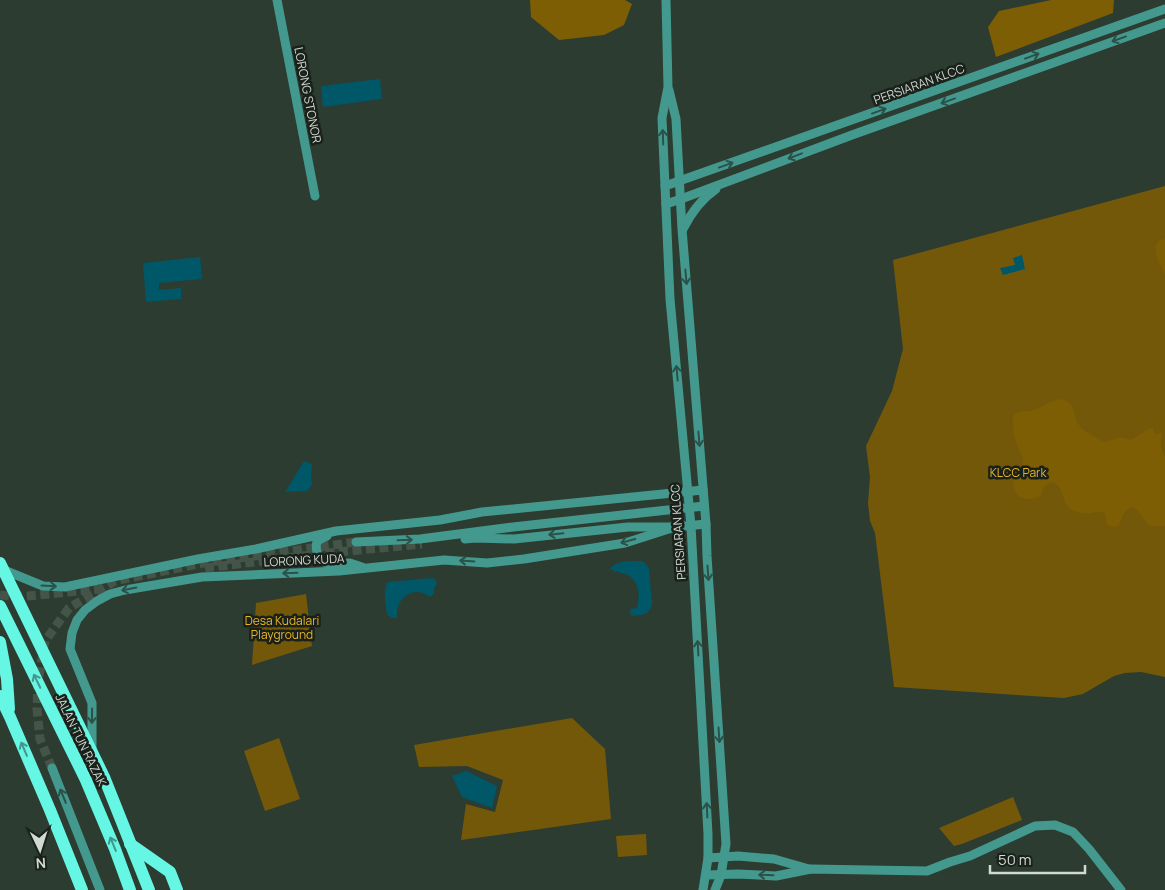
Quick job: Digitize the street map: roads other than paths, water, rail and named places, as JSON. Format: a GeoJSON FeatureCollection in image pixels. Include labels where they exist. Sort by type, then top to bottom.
{"type":"FeatureCollection","features":[{"type":"Feature","properties":{"kind":"main road","name":"JALAN TUN RAZAK"},"geometry":{"type":"LineString","coordinates":[[2,566],[104,777],[148,890]]}},
{"type":"Feature","properties":{"kind":"main road","name":"JALAN TUN RAZAK"},"geometry":{"type":"LineString","coordinates":[[0,606],[85,778],[130,890]]}},
{"type":"Feature","properties":{"kind":"main road"},"geometry":{"type":"LineString","coordinates":[[0,642],[7,679],[10,717]]}},
{"type":"Feature","properties":{"kind":"main road"},"geometry":{"type":"LineString","coordinates":[[1,702],[10,717],[82,890]]}},
{"type":"Feature","properties":{"kind":"main road"},"geometry":{"type":"LineString","coordinates":[[130,844],[170,872],[177,890]]}},
{"type":"Feature","properties":{"kind":"street","name":"LORONG STONOR"},"geometry":{"type":"LineString","coordinates":[[277,0],[315,196]]}},
{"type":"Feature","properties":{"kind":"street"},"geometry":{"type":"LineString","coordinates":[[665,186],[662,118],[668,87],[666,0]]}},
{"type":"Feature","properties":{"kind":"street","name":"PERSIARAN KLCC"},"geometry":{"type":"LineString","coordinates":[[704,890],[708,858],[708,834],[691,526],[670,299],[665,186],[1165,9]]}},
{"type":"Feature","properties":{"kind":"street","name":"PERSIARAN KLCC"},"geometry":{"type":"LineString","coordinates":[[666,204],[1165,23]]}},
{"type":"Feature","properties":{"kind":"street"},"geometry":{"type":"LineString","coordinates":[[990,72],[994,84]]}},
{"type":"Feature","properties":{"kind":"street"},"geometry":{"type":"LineString","coordinates":[[668,87],[676,119],[682,229],[706,524],[726,844],[721,874],[715,890]]}},
{"type":"Feature","properties":{"kind":"street"},"geometry":{"type":"LineString","coordinates":[[850,122],[852,135]]}},
{"type":"Feature","properties":{"kind":"street","name":"PERSIARAN KLCC"},"geometry":{"type":"LineString","coordinates":[[682,229],[697,205],[726,183]]}},
{"type":"Feature","properties":{"kind":"street","name":"LORONG KUDA"},"geometry":{"type":"LineString","coordinates":[[2,566],[42,586],[65,586],[256,549],[336,531],[440,520],[482,512],[703,490]]}},
{"type":"Feature","properties":{"kind":"street"},"geometry":{"type":"LineString","coordinates":[[356,542],[420,539],[704,506]]}},
{"type":"Feature","properties":{"kind":"street","name":"LORONG KUDA"},"geometry":{"type":"LineString","coordinates":[[422,544],[475,538],[514,539],[628,527],[675,527],[706,524]]}},
{"type":"Feature","properties":{"kind":"street","name":"LORONG KUDA"},"geometry":{"type":"LineString","coordinates":[[92,751],[92,703],[70,649],[72,633],[85,610],[110,594],[202,577],[339,571],[444,560],[487,563],[524,559],[625,542],[675,527]]}},
{"type":"Feature","properties":{"kind":"street"},"geometry":{"type":"LineString","coordinates":[[336,531],[318,541],[316,552],[320,558],[326,563],[334,565],[350,563],[365,568]]}},
{"type":"Feature","properties":{"kind":"street"},"geometry":{"type":"LineString","coordinates":[[52,768],[100,890]]}},
{"type":"Feature","properties":{"kind":"street"},"geometry":{"type":"LineString","coordinates":[[706,875],[776,876],[811,869],[926,871],[991,848],[1035,826],[1055,825],[1073,832],[1090,848],[1121,890]]}},
{"type":"Feature","properties":{"kind":"street"},"geometry":{"type":"LineString","coordinates":[[708,858],[738,856],[774,859],[811,869]]}},
{"type":"Feature","properties":{"kind":"water"},"geometry":{"type":"Polygon","coordinates":[[[380,79],[382,99],[323,107],[321,86],[380,79]]]}},
{"type":"Feature","properties":{"kind":"water"},"geometry":{"type":"Polygon","coordinates":[[[1022,255],[1025,269],[1003,275],[1000,268],[1015,265],[1013,258],[1022,255]]]}},
{"type":"Feature","properties":{"kind":"water"},"geometry":{"type":"Polygon","coordinates":[[[200,257],[202,279],[159,283],[159,290],[181,288],[181,299],[146,302],[143,263],[200,257]]]}},
{"type":"Feature","properties":{"kind":"water"},"geometry":{"type":"Polygon","coordinates":[[[304,461],[312,464],[312,485],[307,491],[285,492],[304,461]]]}},
{"type":"Feature","properties":{"kind":"water"},"geometry":{"type":"Polygon","coordinates":[[[628,561],[641,561],[649,569],[652,604],[647,613],[631,616],[630,609],[637,608],[638,604],[637,586],[628,575],[610,569],[616,564],[628,561]]]}},
{"type":"Feature","properties":{"kind":"water"},"geometry":{"type":"Polygon","coordinates":[[[432,578],[436,580],[437,584],[434,588],[434,593],[430,597],[418,592],[407,595],[399,604],[397,618],[387,615],[385,593],[388,582],[432,578]]]}},
{"type":"Feature","properties":{"kind":"water"},"geometry":{"type":"Polygon","coordinates":[[[466,771],[497,786],[492,808],[462,797],[452,776],[466,771]]]}},
{"type":"Feature","properties":{"kind":"tunnel"},"geometry":{"type":"LineString","coordinates":[[52,768],[40,739],[37,709],[38,682],[45,641],[69,608],[115,581],[203,563],[356,542]]}},
{"type":"Feature","properties":{"kind":"tunnel"},"geometry":{"type":"LineString","coordinates":[[205,568],[422,544]]}},
{"type":"Feature","properties":{"kind":"tunnel"},"geometry":{"type":"LineString","coordinates":[[0,595],[18,597],[99,589]]}},
{"type":"Feature","properties":{"kind":"park label","name":"KLCC Park"},"geometry":{"type":"Point","coordinates":[1018,472]}},
{"type":"Feature","properties":{"kind":"park label","name":"Desa Kudalari Playground"},"geometry":{"type":"Point","coordinates":[282,627]}}]}
